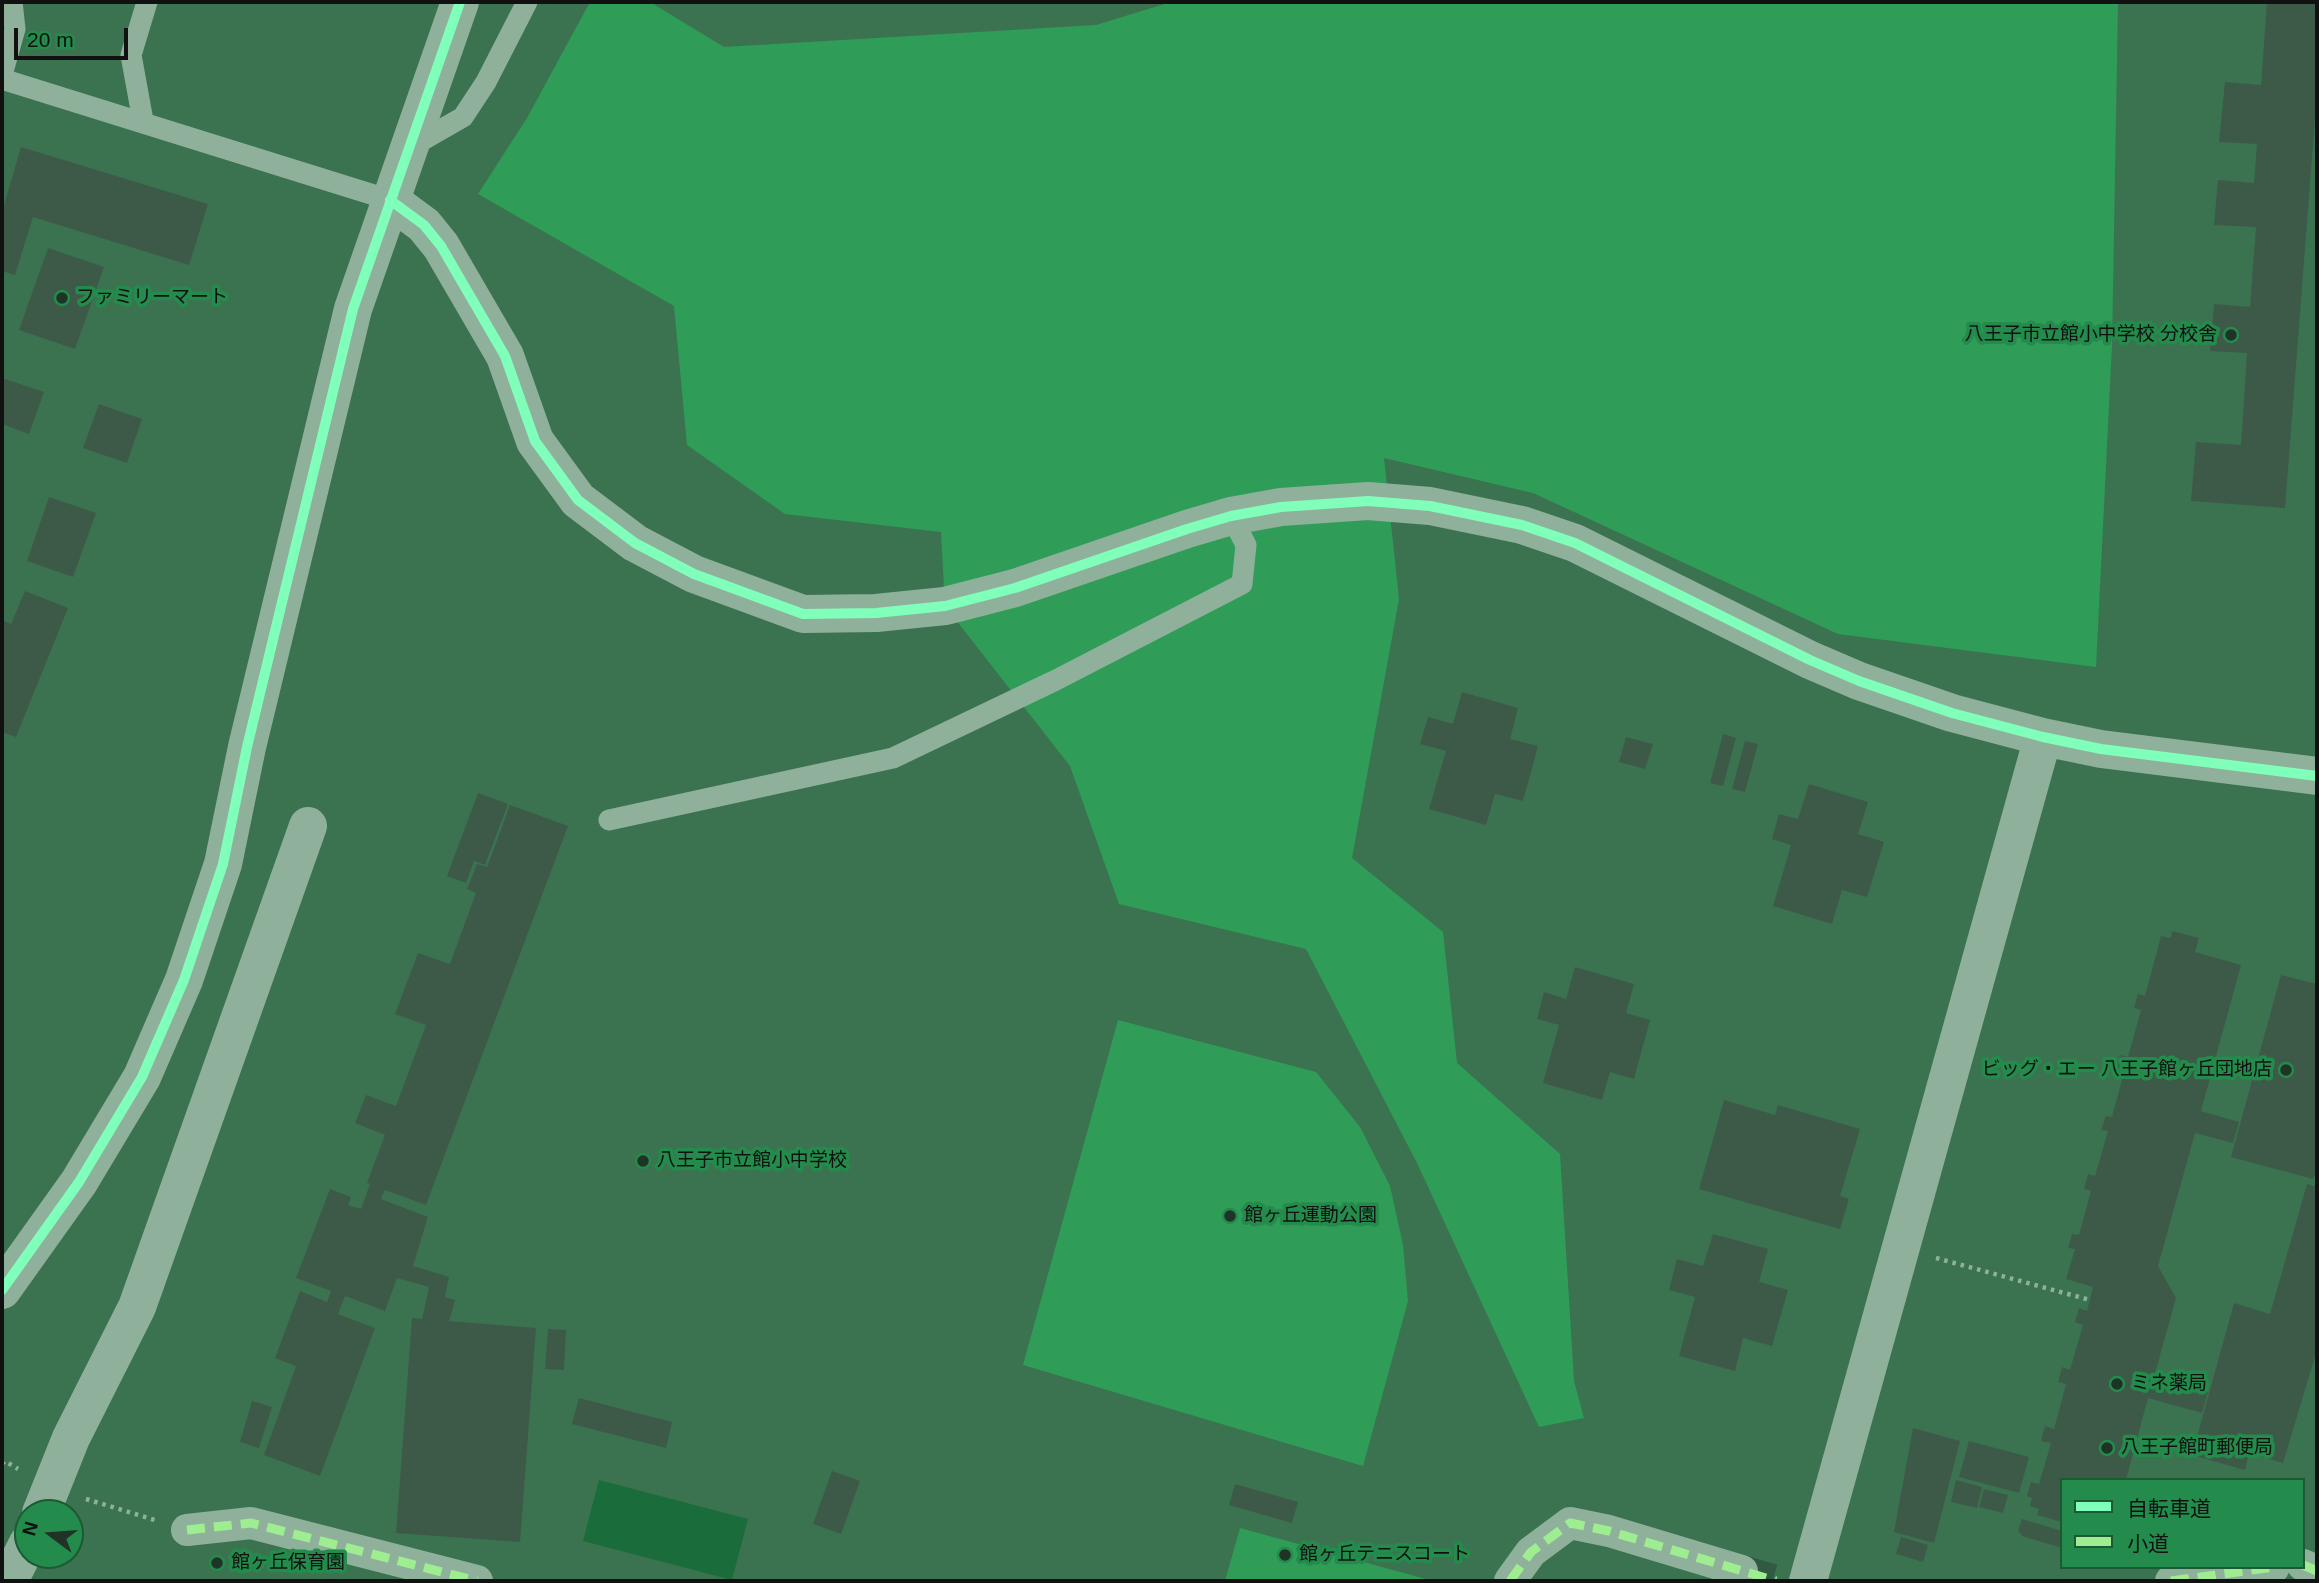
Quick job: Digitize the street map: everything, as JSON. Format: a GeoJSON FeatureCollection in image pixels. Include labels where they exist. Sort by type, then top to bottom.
{"type":"FeatureCollection","features":[{"type":"Feature","properties":{"kind":"street"},"geometry":{"type":"LineString","coordinates":[[2,1290],[79,1182],[142,1077],[184,980],[223,864],[247,747],[353,309],[460,2]]}},
{"type":"Feature","properties":{"kind":"street"},"geometry":{"type":"LineString","coordinates":[[390,201],[424,225],[441,246],[505,356],[535,441],[579,500],[635,543],[694,574],[803,614],[910,611],[945,606],[1015,589],[1231,516],[1307,504],[1368,501],[1457,509],[1522,524],[1602,555],[1859,681],[1952,713],[2043,737],[2147,756],[2317,776]]}},
{"type":"Feature","properties":{"kind":"street"},"geometry":{"type":"LineString","coordinates":[[1808,1581],[2043,737]]}},
{"type":"Feature","properties":{"kind":"street"},"geometry":{"type":"LineString","coordinates":[[47,1499],[71,1438],[137,1307],[307,826]]}},
{"type":"Feature","properties":{"kind":"street"},"geometry":{"type":"LineString","coordinates":[[2,1241],[79,1182]]}},
{"type":"Feature","properties":{"kind":"street"},"geometry":{"type":"LineString","coordinates":[[187,1530],[251,1523],[477,1581]]}},
{"type":"Feature","properties":{"kind":"street"},"geometry":{"type":"LineString","coordinates":[[1510,1581],[1531,1552],[1570,1523],[1609,1531],[1742,1571]]}},
{"type":"Feature","properties":{"kind":"street"},"geometry":{"type":"LineString","coordinates":[[2171,1581],[2259,1569]]}},
{"type":"Feature","properties":{"kind":"lane"},"geometry":{"type":"LineString","coordinates":[[12,2],[15,29],[2,77],[390,201]]}},
{"type":"Feature","properties":{"kind":"lane"},"geometry":{"type":"LineString","coordinates":[[143,121],[131,55],[147,2]]}},
{"type":"Feature","properties":{"kind":"lane"},"geometry":{"type":"LineString","coordinates":[[408,148],[463,117],[486,82],[527,2]]}},
{"type":"Feature","properties":{"kind":"lane"},"geometry":{"type":"LineString","coordinates":[[609,820],[893,758],[1056,680],[1242,583],[1246,545],[1231,516]]}},
{"type":"Feature","properties":{"kind":"path"},"geometry":{"type":"LineString","coordinates":[[1901,1248],[2090,1300]]}},
{"type":"Feature","properties":{"kind":"shaded area"},"geometry":{"type":"Polygon","coordinates":[[[590,2],[650,2],[724,47],[1096,25],[1171,2],[2118,2],[2112,345],[2096,667],[1838,634],[1533,493],[1384,458],[1399,599],[1352,858],[1443,932],[1457,1063],[1560,1154],[1574,1381],[1584,1418],[1539,1427],[1418,1165],[1306,949],[1119,904],[1070,766],[945,606],[941,532],[785,514],[687,445],[674,306],[478,194],[527,118],[590,2]]]}},
{"type":"Feature","properties":{"kind":"shaded area","name":"館ヶ丘運動公園"},"geometry":{"type":"Polygon","coordinates":[[[1118,1020],[1316,1072],[1360,1127],[1390,1186],[1403,1245],[1408,1301],[1363,1466],[1023,1365],[1118,1020]]]}},
{"type":"Feature","properties":{"kind":"shaded area"},"geometry":{"type":"Polygon","coordinates":[[[599,1480],[748,1519],[732,1580],[583,1541],[599,1480]]]}},
{"type":"Feature","properties":{"kind":"shaded area","name":"館ヶ丘テニスコート"},"geometry":{"type":"Polygon","coordinates":[[[1240,1528],[1433,1581],[1225,1581],[1240,1528]]]}},
{"type":"Feature","properties":{"kind":"building"},"geometry":{"type":"Polygon","coordinates":[[[2267,2],[2317,2],[2317,92],[2285,508],[2191,501],[2196,442],[2241,445],[2247,353],[2210,351],[2214,304],[2250,307],[2256,227],[2214,225],[2218,180],[2254,183],[2257,144],[2219,142],[2225,82],[2261,85],[2267,2]]]}},
{"type":"Feature","properties":{"kind":"building"},"geometry":{"type":"Polygon","coordinates":[[[21,147],[208,204],[189,265],[33,217],[15,275],[2,271],[2,212],[21,147]]]}},
{"type":"Feature","properties":{"kind":"building","name":"ファミリーマート"},"geometry":{"type":"Polygon","coordinates":[[[48,248],[104,267],[75,349],[19,330],[48,248]]]}},
{"type":"Feature","properties":{"kind":"building"},"geometry":{"type":"Polygon","coordinates":[[[2,378],[44,392],[29,434],[2,424],[2,378]]]}},
{"type":"Feature","properties":{"kind":"building"},"geometry":{"type":"Polygon","coordinates":[[[99,404],[142,419],[127,463],[83,448],[99,404]]]}},
{"type":"Feature","properties":{"kind":"building"},"geometry":{"type":"Polygon","coordinates":[[[49,497],[96,513],[73,577],[27,561],[49,497]]]}},
{"type":"Feature","properties":{"kind":"building"},"geometry":{"type":"Polygon","coordinates":[[[25,591],[68,608],[16,737],[2,732],[2,620],[11,624],[25,591]]]}},
{"type":"Feature","properties":{"kind":"building"},"geometry":{"type":"Polygon","coordinates":[[[1462,692],[1518,708],[1510,739],[1538,746],[1523,801],[1495,794],[1486,825],[1429,809],[1446,751],[1420,744],[1428,717],[1453,724],[1462,692]]]}},
{"type":"Feature","properties":{"kind":"building"},"geometry":{"type":"Polygon","coordinates":[[[1723,734],[1736,738],[1723,786],[1710,783],[1723,734]]]}},
{"type":"Feature","properties":{"kind":"building"},"geometry":{"type":"Polygon","coordinates":[[[1626,737],[1653,744],[1645,769],[1619,762],[1626,737]]]}},
{"type":"Feature","properties":{"kind":"building"},"geometry":{"type":"Polygon","coordinates":[[[1745,741],[1758,744],[1745,792],[1732,789],[1745,741]]]}},
{"type":"Feature","properties":{"kind":"building"},"geometry":{"type":"Polygon","coordinates":[[[1809,784],[1868,802],[1858,834],[1884,842],[1867,897],[1842,890],[1832,924],[1773,906],[1791,845],[1772,839],[1779,814],[1798,819],[1809,784]]]}},
{"type":"Feature","properties":{"kind":"building"},"geometry":{"type":"Polygon","coordinates":[[[478,793],[508,804],[485,865],[474,861],[466,883],[447,876],[478,793]]]}},
{"type":"Feature","properties":{"kind":"building"},"geometry":{"type":"Polygon","coordinates":[[[510,805],[568,826],[426,1205],[385,1190],[381,1199],[428,1217],[413,1266],[449,1277],[445,1297],[455,1300],[449,1321],[536,1328],[520,1542],[396,1533],[412,1318],[422,1319],[429,1287],[397,1278],[385,1311],[345,1296],[338,1314],[375,1328],[320,1476],[264,1455],[296,1366],[275,1358],[300,1291],[327,1302],[331,1291],[296,1278],[330,1189],[351,1197],[348,1205],[361,1209],[370,1184],[367,1183],[385,1135],[355,1123],[366,1095],[396,1106],[426,1025],[395,1014],[418,953],[450,964],[476,893],[467,889],[477,864],[487,867],[510,805]]]}},
{"type":"Feature","properties":{"kind":"building"},"geometry":{"type":"Polygon","coordinates":[[[2172,931],[2199,938],[2195,952],[2241,965],[2201,1111],[2239,1122],[2233,1143],[2195,1133],[2158,1266],[2176,1298],[2154,1377],[2208,1392],[2202,1413],[2148,1398],[2127,1478],[2060,1478],[2060,1521],[2037,1515],[2039,1509],[2030,1506],[2032,1498],[2027,1496],[2031,1482],[2039,1484],[2051,1443],[2041,1441],[2045,1426],[2054,1429],[2066,1384],[2058,1382],[2062,1367],[2070,1370],[2083,1325],[2075,1322],[2079,1308],[2087,1311],[2093,1287],[2066,1279],[2075,1249],[2068,1248],[2072,1234],[2079,1235],[2091,1191],[2084,1189],[2088,1174],[2095,1176],[2108,1131],[2101,1130],[2106,1116],[2112,1117],[2124,1072],[2116,1070],[2120,1055],[2128,1057],[2141,1010],[2134,1008],[2138,994],[2145,996],[2161,936],[2171,938],[2172,931]]]}},
{"type":"Feature","properties":{"kind":"building"},"geometry":{"type":"Polygon","coordinates":[[[1575,967],[1634,984],[1626,1013],[1650,1020],[1634,1079],[1610,1072],[1602,1100],[1543,1083],[1559,1025],[1537,1019],[1544,992],[1566,999],[1575,967]]]}},
{"type":"Feature","properties":{"kind":"building","name":"ビッグ・エー 八王子館ヶ丘団地店"},"geometry":{"type":"Polygon","coordinates":[[[2281,975],[2317,984],[2317,1169],[2313,1179],[2231,1157],[2281,975]]]}},
{"type":"Feature","properties":{"kind":"building"},"geometry":{"type":"Polygon","coordinates":[[[1724,1100],[1775,1115],[1778,1105],[1860,1129],[1840,1196],[1849,1199],[1840,1229],[1699,1189],[1724,1100]]]}},
{"type":"Feature","properties":{"kind":"building"},"geometry":{"type":"Polygon","coordinates":[[[2307,1184],[2317,1187],[2317,1350],[2283,1463],[2249,1453],[2245,1470],[2192,1455],[2234,1303],[2270,1314],[2307,1184]]]}},
{"type":"Feature","properties":{"kind":"building"},"geometry":{"type":"Polygon","coordinates":[[[1713,1234],[1768,1249],[1759,1282],[1788,1290],[1772,1346],[1743,1338],[1735,1371],[1679,1356],[1695,1297],[1669,1290],[1677,1259],[1703,1266],[1713,1234]]]}},
{"type":"Feature","properties":{"kind":"building"},"geometry":{"type":"Polygon","coordinates":[[[548,1329],[566,1330],[564,1370],[545,1369],[548,1329]]]}},
{"type":"Feature","properties":{"kind":"building"},"geometry":{"type":"Polygon","coordinates":[[[579,1398],[672,1422],[666,1448],[572,1424],[579,1398]]]}},
{"type":"Feature","properties":{"kind":"building"},"geometry":{"type":"Polygon","coordinates":[[[252,1401],[272,1407],[259,1448],[240,1442],[252,1401]]]}},
{"type":"Feature","properties":{"kind":"building"},"geometry":{"type":"Polygon","coordinates":[[[1913,1428],[1960,1441],[1934,1543],[1894,1532],[1913,1428]]]}},
{"type":"Feature","properties":{"kind":"building"},"geometry":{"type":"Polygon","coordinates":[[[1969,1441],[2029,1457],[2019,1493],[1959,1477],[1969,1441]]]}},
{"type":"Feature","properties":{"kind":"building"},"geometry":{"type":"Polygon","coordinates":[[[832,1471],[860,1481],[841,1534],[813,1524],[832,1471]]]}},
{"type":"Feature","properties":{"kind":"building"},"geometry":{"type":"Polygon","coordinates":[[[1956,1480],[1982,1487],[1977,1508],[1951,1502],[1956,1480]]]}},
{"type":"Feature","properties":{"kind":"building"},"geometry":{"type":"Polygon","coordinates":[[[1235,1484],[1298,1502],[1292,1523],[1229,1505],[1235,1484]]]}},
{"type":"Feature","properties":{"kind":"building"},"geometry":{"type":"Polygon","coordinates":[[[1984,1489],[2008,1495],[2003,1513],[1979,1507],[1984,1489]]]}},
{"type":"Feature","properties":{"kind":"building"},"geometry":{"type":"Polygon","coordinates":[[[2022,1519],[2060,1530],[2060,1547],[2022,1536],[2018,1530],[2022,1519]]]}},
{"type":"Feature","properties":{"kind":"building"},"geometry":{"type":"Polygon","coordinates":[[[1901,1537],[1928,1545],[1923,1562],[1896,1554],[1901,1537]]]}},
{"type":"Feature","properties":{"kind":"tunnel"},"geometry":{"type":"LineString","coordinates":[[1742,1571],[1776,1581]]}},
{"type":"Feature","properties":{"kind":"marked path"},"geometry":{"type":"LineString","coordinates":[[187,1530],[251,1523],[477,1581]]}},
{"type":"Feature","properties":{"kind":"marked path"},"geometry":{"type":"LineString","coordinates":[[1510,1581],[1531,1552],[1570,1523],[1609,1531],[1776,1581]]}},
{"type":"Feature","properties":{"kind":"marked path"},"geometry":{"type":"LineString","coordinates":[[2305,1566],[2317,1571]]}},
{"type":"Feature","properties":{"kind":"marked path"},"geometry":{"type":"LineString","coordinates":[[2171,1581],[2259,1569]]}},
{"type":"Feature","properties":{"kind":"cycle path"},"geometry":{"type":"LineString","coordinates":[[2,1290],[79,1182],[142,1077],[184,980],[223,864],[247,747],[353,309],[460,2]]}},
{"type":"Feature","properties":{"kind":"cycle path"},"geometry":{"type":"LineString","coordinates":[[390,200],[424,225],[441,246],[505,356],[535,441],[578,500],[635,543],[694,574],[803,614],[876,613],[945,606],[1015,588],[1231,516],[1281,507],[1368,501],[1430,506],[1522,525],[1575,543],[1810,660],[1859,681],[1952,713],[2101,749],[2317,776]]}},
{"type":"Feature","properties":{"kind":"place","name":"ファミリーマート"},"geometry":{"type":"Point","coordinates":[62,298]}},
{"type":"Feature","properties":{"kind":"place","name":"八王子市立館小中学校 分校舎"},"geometry":{"type":"Point","coordinates":[2231,335]}},
{"type":"Feature","properties":{"kind":"place","name":"ビッグ・エー 八王子館ヶ丘団地店"},"geometry":{"type":"Point","coordinates":[2286,1070]}},
{"type":"Feature","properties":{"kind":"place","name":"八王子市立館小中学校"},"geometry":{"type":"Point","coordinates":[643,1161]}},
{"type":"Feature","properties":{"kind":"place","name":"館ヶ丘運動公園"},"geometry":{"type":"Point","coordinates":[1230,1216]}},
{"type":"Feature","properties":{"kind":"place","name":"ミネ薬局"},"geometry":{"type":"Point","coordinates":[2117,1384]}},
{"type":"Feature","properties":{"kind":"place","name":"八王子館町郵便局"},"geometry":{"type":"Point","coordinates":[2107,1448]}},
{"type":"Feature","properties":{"kind":"place","name":"館ヶ丘テニスコート"},"geometry":{"type":"Point","coordinates":[1285,1555]}},
{"type":"Feature","properties":{"kind":"place","name":"館ヶ丘保育園"},"geometry":{"type":"Point","coordinates":[217,1563]}}]}
